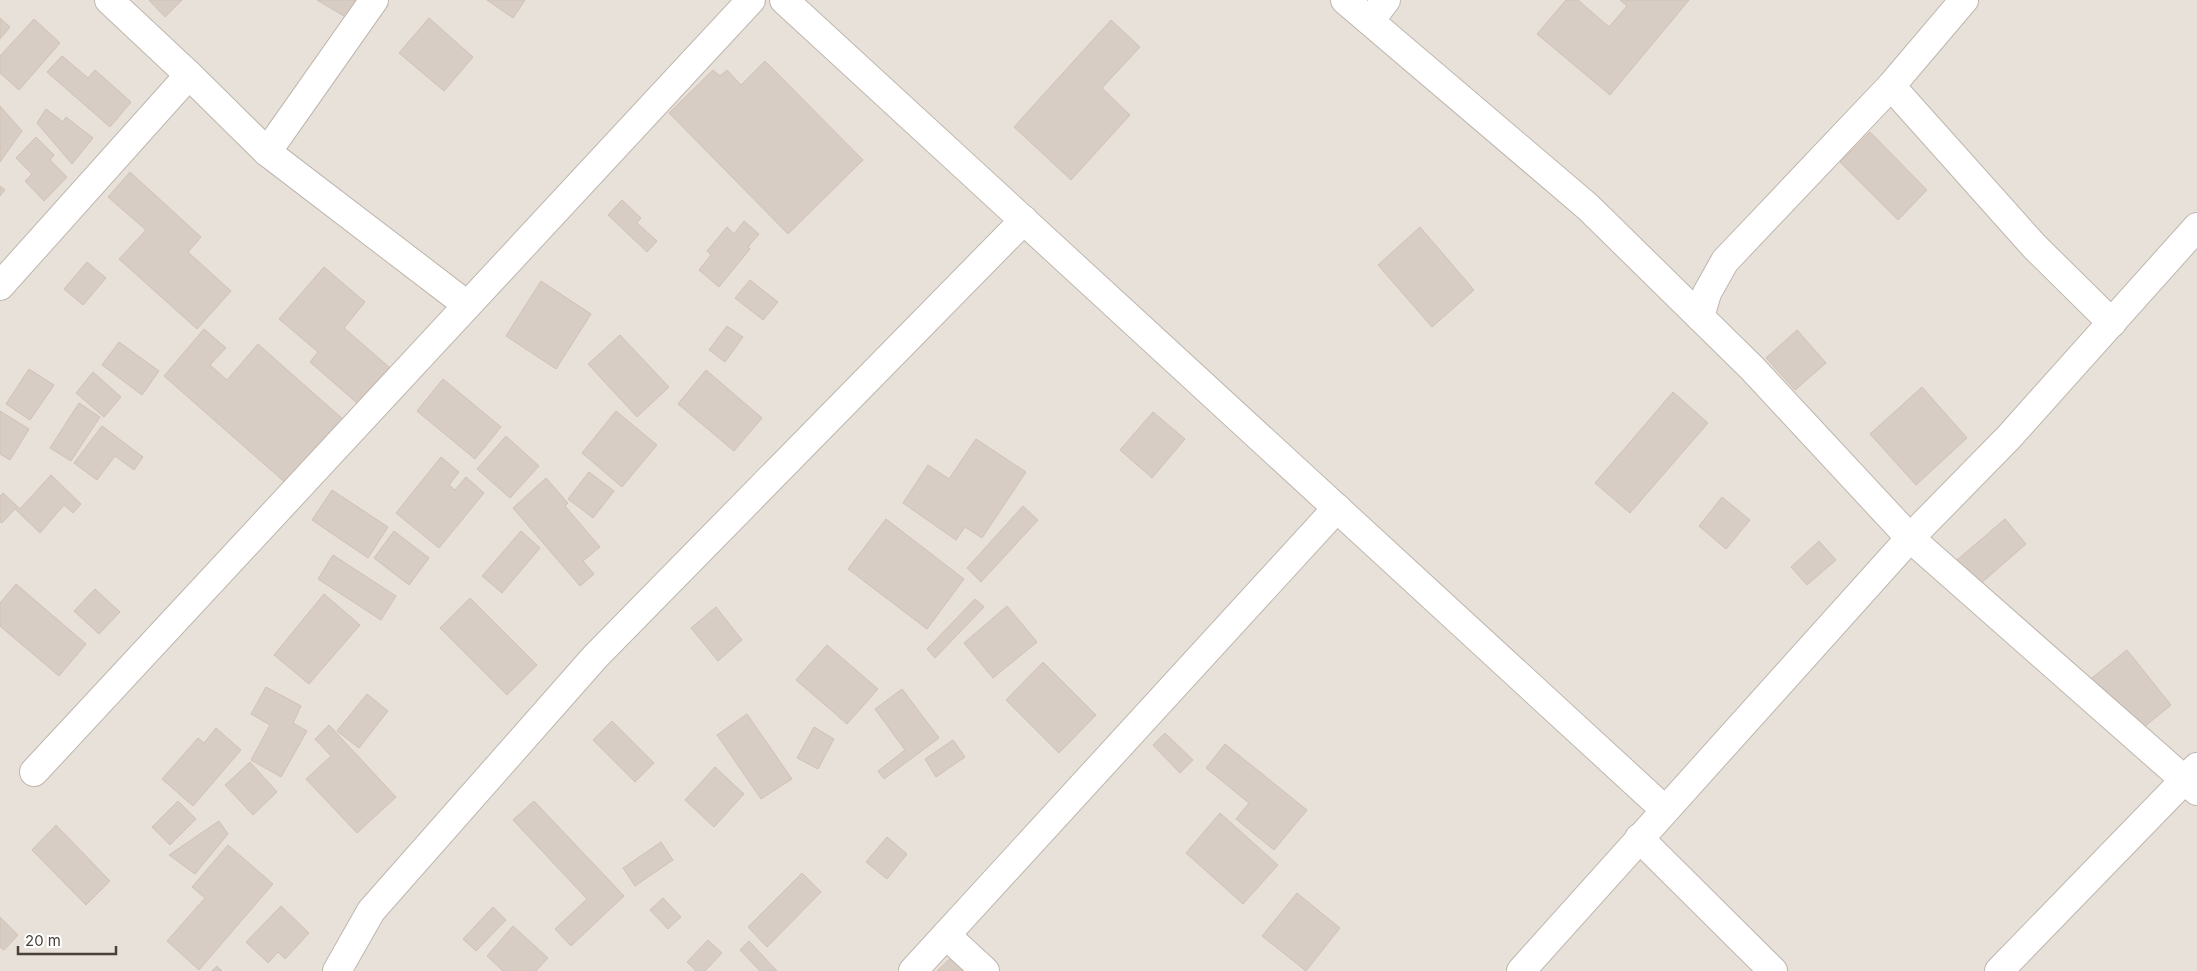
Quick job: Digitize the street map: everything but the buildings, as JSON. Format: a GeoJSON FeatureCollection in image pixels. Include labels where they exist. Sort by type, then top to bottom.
{"type":"FeatureCollection","features":[{"type":"Feature","properties":{"kind":"street"},"geometry":{"type":"LineString","coordinates":[[109,0],[189,75],[266,152],[467,305]]}},
{"type":"Feature","properties":{"kind":"street"},"geometry":{"type":"LineString","coordinates":[[266,152],[374,0]]}},
{"type":"Feature","properties":{"kind":"street"},"geometry":{"type":"LineString","coordinates":[[34,772],[751,0]]}},
{"type":"Feature","properties":{"kind":"street"},"geometry":{"type":"LineString","coordinates":[[784,0],[1665,810]]}},
{"type":"Feature","properties":{"kind":"street"},"geometry":{"type":"LineString","coordinates":[[1346,0],[1588,206],[1752,368],[1910,538],[2193,779],[1999,971]]}},
{"type":"Feature","properties":{"kind":"street"},"geometry":{"type":"LineString","coordinates":[[1370,21],[1386,0]]}},
{"type":"Feature","properties":{"kind":"street"},"geometry":{"type":"LineString","coordinates":[[1700,317],[1707,293],[1725,261],[1891,86],[1964,0]]}},
{"type":"Feature","properties":{"kind":"street"},"geometry":{"type":"LineString","coordinates":[[0,286],[189,75]]}},
{"type":"Feature","properties":{"kind":"street"},"geometry":{"type":"LineString","coordinates":[[1891,86],[2034,246],[2112,323]]}},
{"type":"Feature","properties":{"kind":"street"},"geometry":{"type":"LineString","coordinates":[[337,971],[371,911],[595,657],[1024,220]]}},
{"type":"Feature","properties":{"kind":"street"},"geometry":{"type":"LineString","coordinates":[[1521,971],[1910,538],[2009,437],[2197,227]]}},
{"type":"Feature","properties":{"kind":"street"},"geometry":{"type":"LineString","coordinates":[[913,971],[1337,508]]}},
{"type":"Feature","properties":{"kind":"street"},"geometry":{"type":"LineString","coordinates":[[1640,838],[1773,971]]}},
{"type":"Feature","properties":{"kind":"street"},"geometry":{"type":"LineString","coordinates":[[946,935],[985,971]]}},
{"type":"Feature","properties":{"kind":"shaded area"},"geometry":{"type":"Polygon","coordinates":[[[0,0],[2197,0],[2197,971],[0,971],[0,0]]]}}]}
